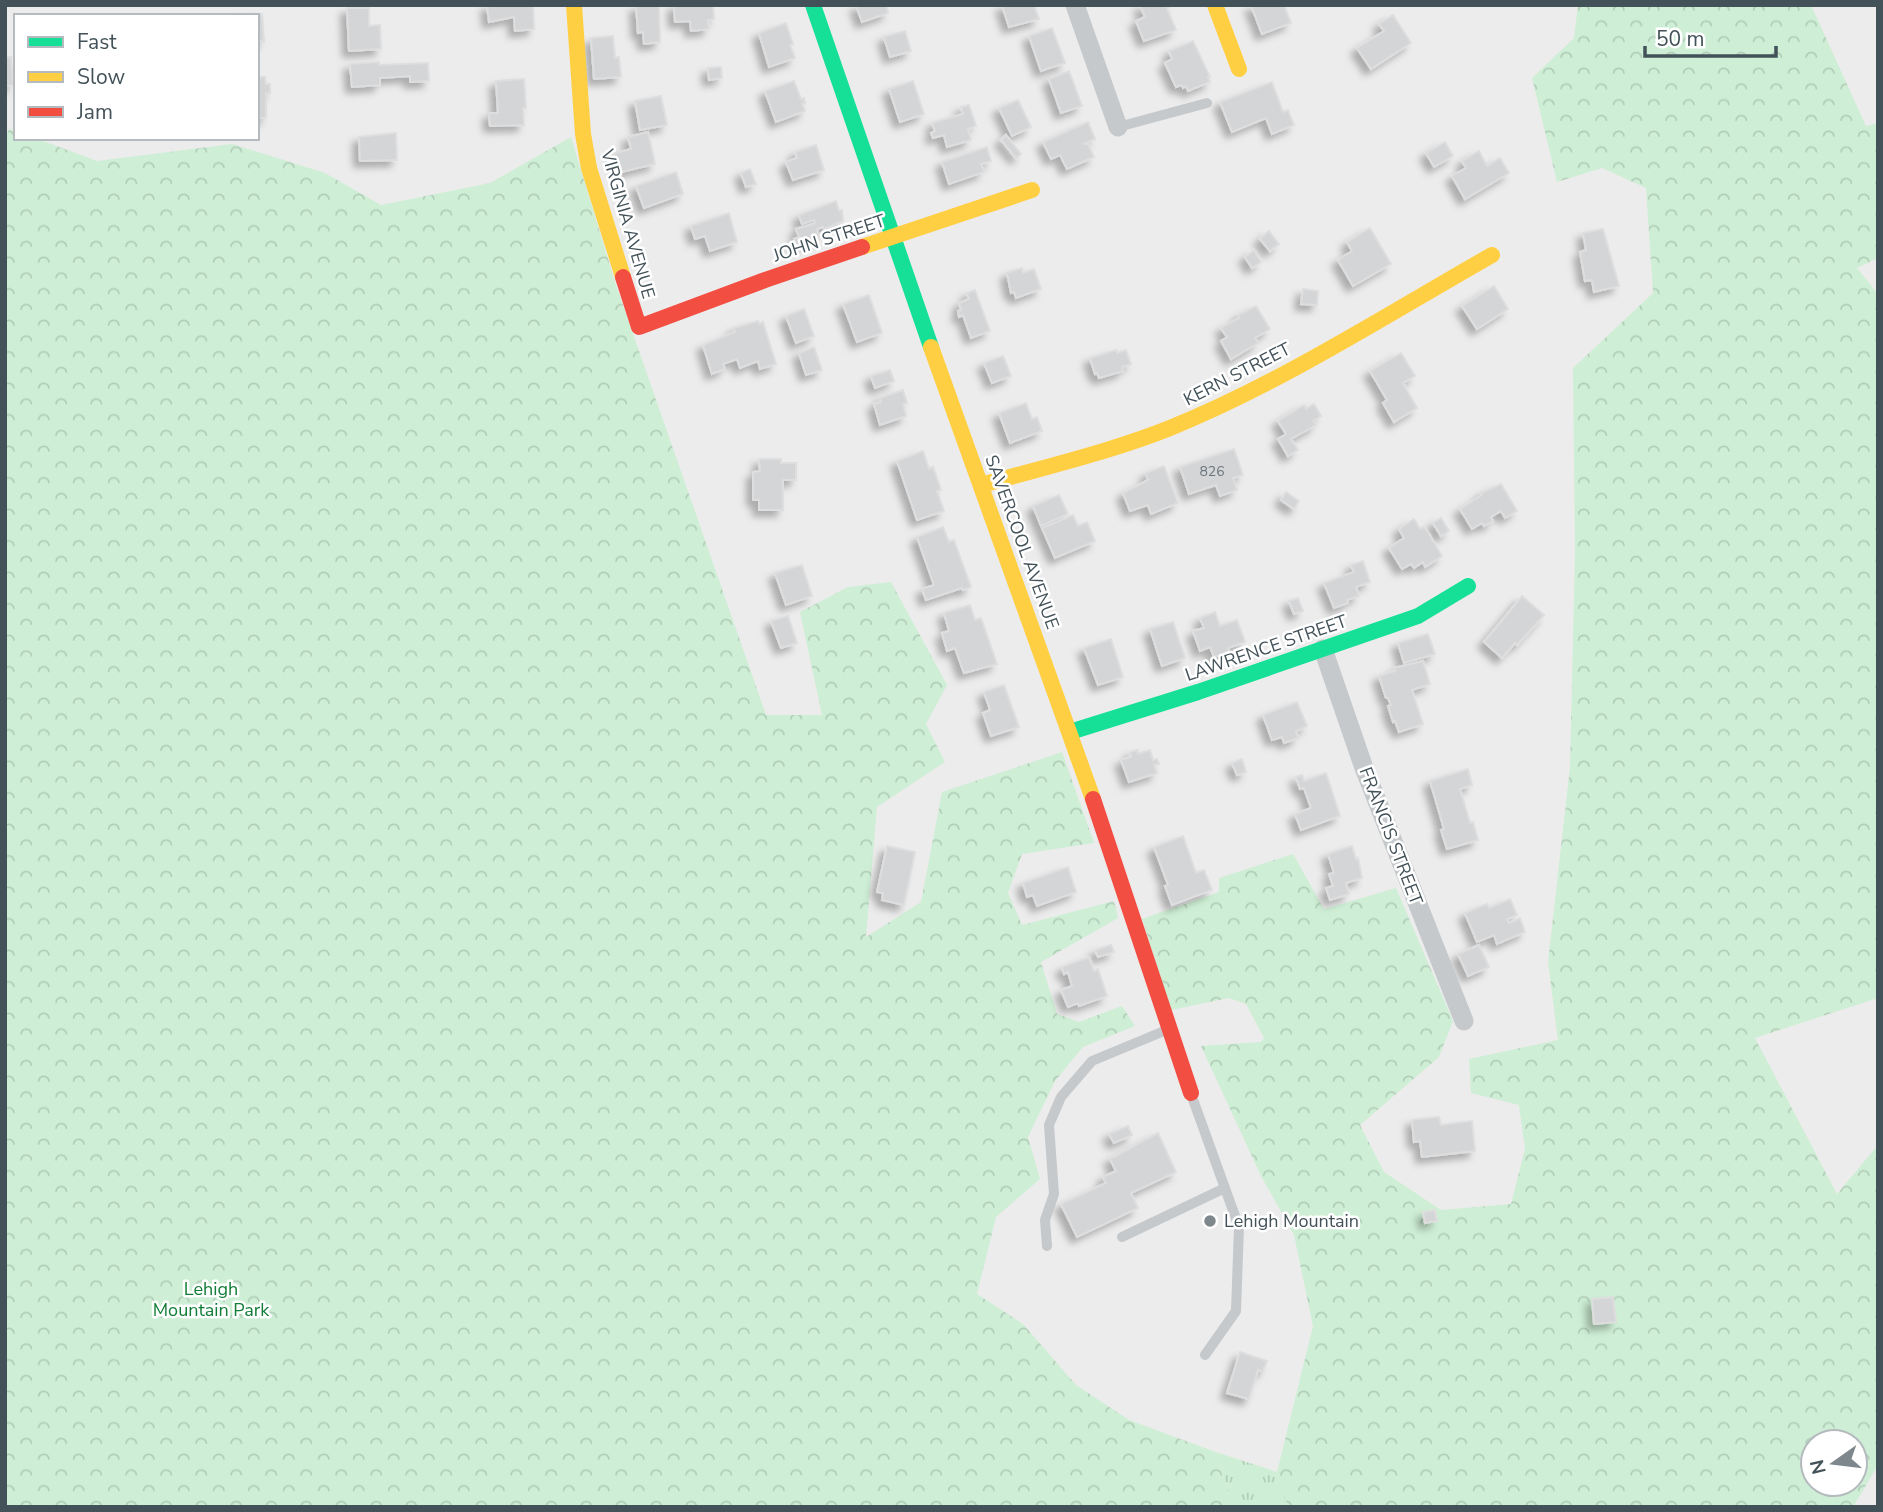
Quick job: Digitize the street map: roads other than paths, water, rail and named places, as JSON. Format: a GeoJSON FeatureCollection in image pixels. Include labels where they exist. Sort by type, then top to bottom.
{"type":"FeatureCollection","features":[{"type":"Feature","properties":{"kind":"street","name":"VIRGINIA AVENUE"},"geometry":{"type":"LineString","coordinates":[[574,5],[583,134],[589,168],[639,327]]}},
{"type":"Feature","properties":{"kind":"street","name":"SAVERCOOL AVENUE"},"geometry":{"type":"LineString","coordinates":[[813,5],[892,237],[1070,732],[1191,1093]]}},
{"type":"Feature","properties":{"kind":"street"},"geometry":{"type":"LineString","coordinates":[[1075,5],[1118,127]]}},
{"type":"Feature","properties":{"kind":"street"},"geometry":{"type":"LineString","coordinates":[[1215,5],[1239,69]]}},
{"type":"Feature","properties":{"kind":"street","name":"JOHN STREET"},"geometry":{"type":"LineString","coordinates":[[639,327],[765,280],[1032,190]]}},
{"type":"Feature","properties":{"kind":"street","name":"KERN STREET"},"geometry":{"type":"LineString","coordinates":[[982,485],[1167,429],[1214,409],[1320,353],[1492,255]]}},
{"type":"Feature","properties":{"kind":"street","name":"LAWRENCE STREET"},"geometry":{"type":"LineString","coordinates":[[1070,732],[1418,615],[1468,586]]}},
{"type":"Feature","properties":{"kind":"street","name":"FRANCIS STREET"},"geometry":{"type":"LineString","coordinates":[[1323,649],[1364,768],[1464,1021]]}},
{"type":"Feature","properties":{"kind":"lane"},"geometry":{"type":"LineString","coordinates":[[1118,127],[1207,103]]}},
{"type":"Feature","properties":{"kind":"lane"},"geometry":{"type":"LineString","coordinates":[[1047,1246],[1045,1220],[1054,1194],[1049,1125],[1061,1097],[1092,1061],[1170,1029]]}},
{"type":"Feature","properties":{"kind":"lane"},"geometry":{"type":"LineString","coordinates":[[1191,1093],[1238,1227],[1236,1311],[1205,1355]]}},
{"type":"Feature","properties":{"kind":"lane"},"geometry":{"type":"LineString","coordinates":[[1122,1237],[1225,1188]]}},
{"type":"Feature","properties":{"kind":"place","name":"Lehigh Mountain"},"geometry":{"type":"Point","coordinates":[1210,1221]}},
{"type":"Feature","properties":{"kind":"park label","name":"Lehigh Mountain Park"},"geometry":{"type":"Point","coordinates":[211,1299]}}]}
